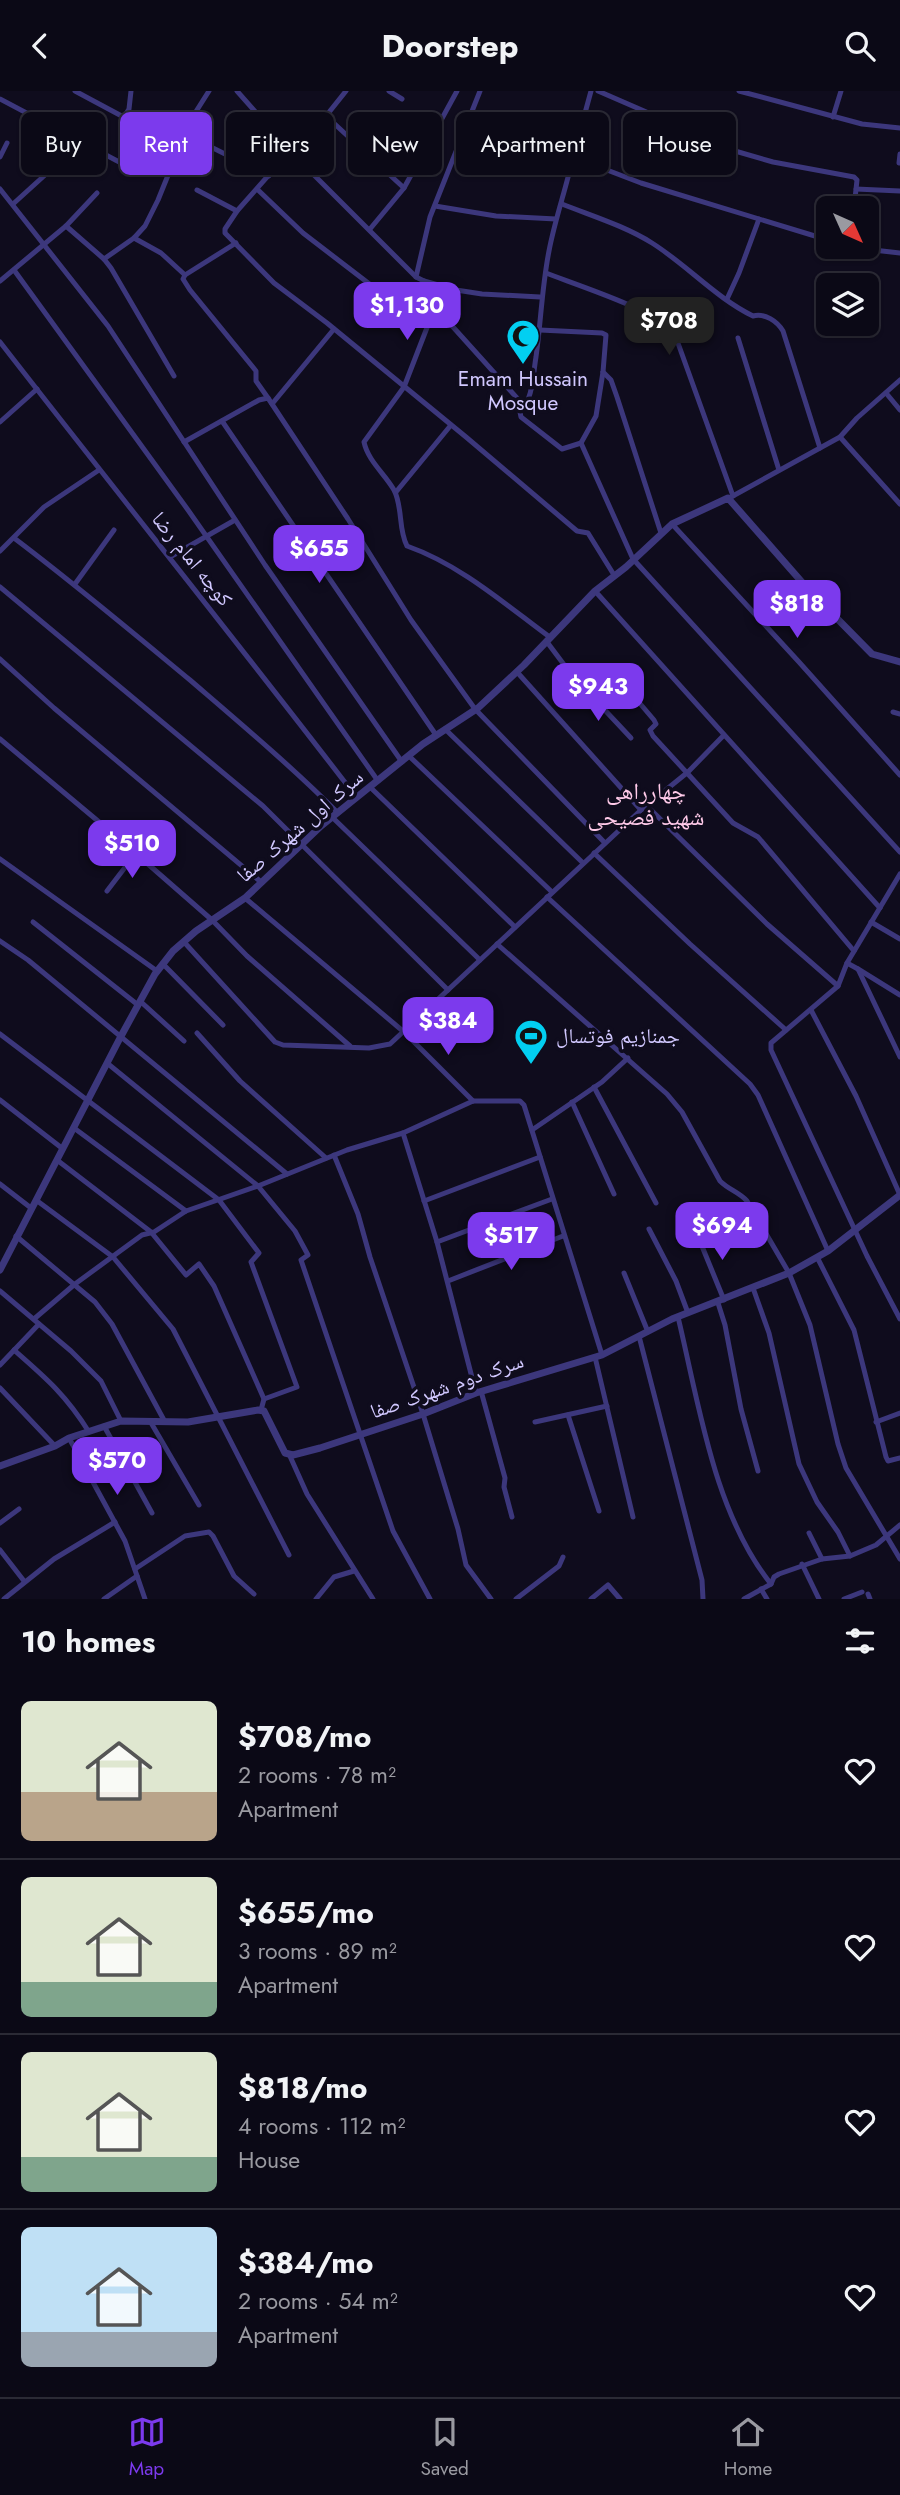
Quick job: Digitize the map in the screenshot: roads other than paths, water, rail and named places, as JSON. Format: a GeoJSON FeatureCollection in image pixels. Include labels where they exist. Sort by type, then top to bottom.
{"type":"FeatureCollection","features":[{"type":"Feature","properties":{"kind":"street"},"geometry":{"type":"LineString","coordinates":[[75,91],[120,115]]}},
{"type":"Feature","properties":{"kind":"street"},"geometry":{"type":"LineString","coordinates":[[126,112],[131,91]]}},
{"type":"Feature","properties":{"kind":"street"},"geometry":{"type":"LineString","coordinates":[[197,112],[209,91]]}},
{"type":"Feature","properties":{"kind":"street"},"geometry":{"type":"LineString","coordinates":[[237,91],[255,112]]}},
{"type":"Feature","properties":{"kind":"street"},"geometry":{"type":"LineString","coordinates":[[243,98],[248,91]]}},
{"type":"Feature","properties":{"kind":"street"},"geometry":{"type":"LineString","coordinates":[[329,112],[346,91]]}},
{"type":"Feature","properties":{"kind":"street"},"geometry":{"type":"LineString","coordinates":[[389,91],[402,99]]}},
{"type":"Feature","properties":{"kind":"street"},"geometry":{"type":"LineString","coordinates":[[370,229],[404,188],[457,91]]}},
{"type":"Feature","properties":{"kind":"street"},"geometry":{"type":"LineString","coordinates":[[585,112],[591,91]]}},
{"type":"Feature","properties":{"kind":"street"},"geometry":{"type":"LineString","coordinates":[[598,91],[651,114],[654,118],[652,131],[704,142],[773,162],[847,175],[858,180],[855,196]]}},
{"type":"Feature","properties":{"kind":"street"},"geometry":{"type":"LineString","coordinates":[[739,91],[862,124],[900,128]]}},
{"type":"Feature","properties":{"kind":"street"},"geometry":{"type":"LineString","coordinates":[[833,117],[841,91]]}},
{"type":"Feature","properties":{"kind":"street"},"geometry":{"type":"LineString","coordinates":[[470,112],[476,93]]}},
{"type":"Feature","properties":{"kind":"street"},"geometry":{"type":"LineString","coordinates":[[0,99],[120,162]]}},
{"type":"Feature","properties":{"kind":"street"},"geometry":{"type":"LineString","coordinates":[[334,123],[404,188]]}},
{"type":"Feature","properties":{"kind":"street"},"geometry":{"type":"LineString","coordinates":[[0,157],[7,143]]}},
{"type":"Feature","properties":{"kind":"street"},"geometry":{"type":"LineString","coordinates":[[212,148],[269,176],[237,211],[225,233],[274,282],[577,531],[588,533],[614,575]]}},
{"type":"Feature","properties":{"kind":"street"},"geometry":{"type":"LineString","coordinates":[[899,163],[900,154]]}},
{"type":"Feature","properties":{"kind":"street"},"geometry":{"type":"LineString","coordinates":[[416,277],[435,206],[456,155]]}},
{"type":"Feature","properties":{"kind":"street"},"geometry":{"type":"LineString","coordinates":[[609,171],[816,236]]}},
{"type":"Feature","properties":{"kind":"street"},"geometry":{"type":"LineString","coordinates":[[13,204],[45,175]]}},
{"type":"Feature","properties":{"kind":"street"},"geometry":{"type":"LineString","coordinates":[[104,259],[134,238],[145,226],[168,175]]}},
{"type":"Feature","properties":{"kind":"street"},"geometry":{"type":"LineString","coordinates":[[315,175],[416,277],[482,294],[541,297]]}},
{"type":"Feature","properties":{"kind":"street"},"geometry":{"type":"LineString","coordinates":[[540,330],[606,335],[596,416],[581,443],[562,449],[522,417],[520,412],[525,407],[530,390],[540,330],[541,297],[556,219],[569,175]]}},
{"type":"Feature","properties":{"kind":"street"},"geometry":{"type":"LineString","coordinates":[[0,189],[108,326],[235,520],[402,762]]}},
{"type":"Feature","properties":{"kind":"street"},"geometry":{"type":"LineString","coordinates":[[257,189],[303,233],[390,299]]}},
{"type":"Feature","properties":{"kind":"street"},"geometry":{"type":"LineString","coordinates":[[856,189],[900,191]]}},
{"type":"Feature","properties":{"kind":"street"},"geometry":{"type":"LineString","coordinates":[[197,190],[237,211]]}},
{"type":"Feature","properties":{"kind":"street"},"geometry":{"type":"LineString","coordinates":[[0,281],[66,226],[97,193]]}},
{"type":"Feature","properties":{"kind":"street"},"geometry":{"type":"LineString","coordinates":[[562,204],[637,234],[673,257],[739,309],[779,325],[798,374],[820,448]]}},
{"type":"Feature","properties":{"kind":"street"},"geometry":{"type":"LineString","coordinates":[[435,206],[496,216],[556,219]]}},
{"type":"Feature","properties":{"kind":"street"},"geometry":{"type":"LineString","coordinates":[[727,299],[759,219]]}},
{"type":"Feature","properties":{"kind":"street"},"geometry":{"type":"LineString","coordinates":[[66,226],[104,259],[174,376]]}},
{"type":"Feature","properties":{"kind":"street"},"geometry":{"type":"LineString","coordinates":[[134,238],[161,253],[185,275]]}},
{"type":"Feature","properties":{"kind":"street"},"geometry":{"type":"LineString","coordinates":[[236,243],[185,275],[183,279],[256,371],[256,381],[411,620],[475,709],[605,843]]}},
{"type":"Feature","properties":{"kind":"street"},"geometry":{"type":"LineString","coordinates":[[879,250],[900,253]]}},
{"type":"Feature","properties":{"kind":"street"},"geometry":{"type":"LineString","coordinates":[[14,270],[378,781]]}},
{"type":"Feature","properties":{"kind":"street"},"geometry":{"type":"LineString","coordinates":[[546,273],[644,312],[668,325],[674,332],[730,497],[808,589],[873,654],[900,662]]}},
{"type":"Feature","properties":{"kind":"street"},"geometry":{"type":"LineString","coordinates":[[424,281],[435,307],[525,407]]}},
{"type":"Feature","properties":{"kind":"street"},"geometry":{"type":"LineString","coordinates":[[435,307],[404,387],[364,442],[366,451],[396,492],[407,546],[463,573],[549,640],[570,674],[631,738]]}},
{"type":"Feature","properties":{"kind":"street"},"geometry":{"type":"LineString","coordinates":[[270,401],[334,329]]}},
{"type":"Feature","properties":{"kind":"street"},"geometry":{"type":"LineString","coordinates":[[737,338],[779,470]]}},
{"type":"Feature","properties":{"kind":"street","name":"کوچه امام رضا"},"geometry":{"type":"LineString","coordinates":[[1,346],[170,557],[357,798]]}},
{"type":"Feature","properties":{"kind":"street"},"geometry":{"type":"LineString","coordinates":[[603,372],[611,380],[661,533]]}},
{"type":"Feature","properties":{"kind":"street"},"geometry":{"type":"LineString","coordinates":[[730,497],[840,437],[900,380]]}},
{"type":"Feature","properties":{"kind":"street"},"geometry":{"type":"LineString","coordinates":[[0,422],[37,389]]}},
{"type":"Feature","properties":{"kind":"street"},"geometry":{"type":"LineString","coordinates":[[886,393],[900,410]]}},
{"type":"Feature","properties":{"kind":"street"},"geometry":{"type":"LineString","coordinates":[[184,442],[259,400],[270,401]]}},
{"type":"Feature","properties":{"kind":"street"},"geometry":{"type":"LineString","coordinates":[[222,421],[436,735]]}},
{"type":"Feature","properties":{"kind":"street"},"geometry":{"type":"LineString","coordinates":[[396,492],[451,425]]}},
{"type":"Feature","properties":{"kind":"street"},"geometry":{"type":"LineString","coordinates":[[840,437],[900,504]]}},
{"type":"Feature","properties":{"kind":"street"},"geometry":{"type":"LineString","coordinates":[[581,443],[634,559],[900,852]]}},
{"type":"Feature","properties":{"kind":"street"},"geometry":{"type":"LineString","coordinates":[[0,551],[44,507],[99,470]]}},
{"type":"Feature","properties":{"kind":"street","name":"سرک اول شهرک صفا"},"geometry":{"type":"LineString","coordinates":[[0,1270],[120,1038],[163,964],[184,942],[245,898],[335,815],[436,735],[475,709],[517,672],[594,591],[661,533],[672,524],[730,497]]}},
{"type":"Feature","properties":{"kind":"street"},"geometry":{"type":"LineString","coordinates":[[170,557],[235,520]]}},
{"type":"Feature","properties":{"kind":"street"},"geometry":{"type":"LineString","coordinates":[[672,524],[900,775]]}},
{"type":"Feature","properties":{"kind":"street"},"geometry":{"type":"LineString","coordinates":[[75,584],[114,530]]}},
{"type":"Feature","properties":{"kind":"street"},"geometry":{"type":"LineString","coordinates":[[14,538],[75,584],[297,772],[335,815],[480,960]]}},
{"type":"Feature","properties":{"kind":"street"},"geometry":{"type":"LineString","coordinates":[[0,587],[262,806],[447,990]]}},
{"type":"Feature","properties":{"kind":"street"},"geometry":{"type":"LineString","coordinates":[[594,591],[880,908]]}},
{"type":"Feature","properties":{"kind":"street"},"geometry":{"type":"LineString","coordinates":[[0,659],[54,708],[261,882]]}},
{"type":"Feature","properties":{"kind":"street"},"geometry":{"type":"LineString","coordinates":[[517,672],[641,810]]}},
{"type":"Feature","properties":{"kind":"street"},"geometry":{"type":"LineString","coordinates":[[585,689],[610,680],[620,680],[654,720],[656,724],[650,730],[653,736],[733,823],[758,837],[854,951]]}},
{"type":"Feature","properties":{"kind":"street"},"geometry":{"type":"LineString","coordinates":[[893,712],[900,714]]}},
{"type":"Feature","properties":{"kind":"street"},"geometry":{"type":"LineString","coordinates":[[445,729],[583,863]]}},
{"type":"Feature","properties":{"kind":"street"},"geometry":{"type":"LineString","coordinates":[[184,942],[275,1042],[283,1045],[351,1047],[390,1044],[646,804],[688,772],[724,735]]}},
{"type":"Feature","properties":{"kind":"street"},"geometry":{"type":"LineString","coordinates":[[0,739],[136,853],[212,920],[247,956],[351,1047]]}},
{"type":"Feature","properties":{"kind":"street"},"geometry":{"type":"LineString","coordinates":[[409,756],[549,895],[750,1084],[758,1095],[828,1251]]}},
{"type":"Feature","properties":{"kind":"street"},"geometry":{"type":"LineString","coordinates":[[370,787],[516,927]]}},
{"type":"Feature","properties":{"kind":"street"},"geometry":{"type":"LineString","coordinates":[[646,804],[767,924],[838,986]]}},
{"type":"Feature","properties":{"kind":"street"},"geometry":{"type":"LineString","coordinates":[[107,891],[136,853]]}},
{"type":"Feature","properties":{"kind":"street"},"geometry":{"type":"LineString","coordinates":[[594,853],[786,1030]]}},
{"type":"Feature","properties":{"kind":"street"},"geometry":{"type":"LineString","coordinates":[[0,859],[157,971]]}},
{"type":"Feature","properties":{"kind":"street"},"geometry":{"type":"LineString","coordinates":[[900,874],[846,963],[838,986],[771,1043],[771,1050],[867,1256],[898,1308],[900,1319]]}},
{"type":"Feature","properties":{"kind":"street"},"geometry":{"type":"LineString","coordinates":[[245,898],[404,1032],[473,1101]]}},
{"type":"Feature","properties":{"kind":"street"},"geometry":{"type":"LineString","coordinates":[[33,922],[184,1041]]}},
{"type":"Feature","properties":{"kind":"street"},"geometry":{"type":"LineString","coordinates":[[871,922],[900,939]]}},
{"type":"Feature","properties":{"kind":"street"},"geometry":{"type":"LineString","coordinates":[[0,941],[28,960],[287,1174]]}},
{"type":"Feature","properties":{"kind":"street"},"geometry":{"type":"LineString","coordinates":[[497,944],[667,1094],[681,1112],[720,1181],[747,1201],[789,1273],[810,1325],[846,1468],[900,1559]]}},
{"type":"Feature","properties":{"kind":"street"},"geometry":{"type":"LineString","coordinates":[[846,963],[900,995]]}},
{"type":"Feature","properties":{"kind":"street"},"geometry":{"type":"LineString","coordinates":[[163,964],[223,1025]]}},
{"type":"Feature","properties":{"kind":"street"},"geometry":{"type":"LineString","coordinates":[[858,969],[900,1057]]}},
{"type":"Feature","properties":{"kind":"street"},"geometry":{"type":"LineString","coordinates":[[811,1010],[856,1096],[900,1195]]}},
{"type":"Feature","properties":{"kind":"street"},"geometry":{"type":"LineString","coordinates":[[197,1033],[240,1081],[326,1158]]}},
{"type":"Feature","properties":{"kind":"street"},"geometry":{"type":"LineString","coordinates":[[0,1034],[219,1200],[259,1254],[251,1262],[297,1387],[264,1399]]}},
{"type":"Feature","properties":{"kind":"street"},"geometry":{"type":"LineString","coordinates":[[532,1130],[594,1087],[628,1058]]}},
{"type":"Feature","properties":{"kind":"street"},"geometry":{"type":"LineString","coordinates":[[107,1063],[258,1186],[295,1231],[308,1255],[301,1260],[393,1531],[430,1599]]}},
{"type":"Feature","properties":{"kind":"street"},"geometry":{"type":"LineString","coordinates":[[594,1087],[656,1203]]}},
{"type":"Feature","properties":{"kind":"street"},"geometry":{"type":"LineString","coordinates":[[0,1100],[63,1149]]}},
{"type":"Feature","properties":{"kind":"street"},"geometry":{"type":"LineString","coordinates":[[0,1365],[37,1321],[75,1284],[142,1235],[186,1211],[334,1155],[403,1133],[473,1101],[520,1101],[532,1130],[599,1356],[607,1406],[634,1517]]}},
{"type":"Feature","properties":{"kind":"street"},"geometry":{"type":"LineString","coordinates":[[572,1102],[614,1194]]}},
{"type":"Feature","properties":{"kind":"street"},"geometry":{"type":"LineString","coordinates":[[74,1128],[186,1211]]}},
{"type":"Feature","properties":{"kind":"street"},"geometry":{"type":"LineString","coordinates":[[403,1133],[438,1242],[478,1392],[505,1478],[512,1517]]}},
{"type":"Feature","properties":{"kind":"street"},"geometry":{"type":"LineString","coordinates":[[334,1155],[358,1214],[423,1414],[458,1529],[466,1565],[491,1599]]}},
{"type":"Feature","properties":{"kind":"street"},"geometry":{"type":"LineString","coordinates":[[424,1201],[540,1157]]}},
{"type":"Feature","properties":{"kind":"street"},"geometry":{"type":"LineString","coordinates":[[57,1160],[150,1232],[186,1275],[199,1264],[214,1286],[264,1399],[261,1411]]}},
{"type":"Feature","properties":{"kind":"street"},"geometry":{"type":"LineString","coordinates":[[0,1184],[31,1208]]}},
{"type":"Feature","properties":{"kind":"street","name":"سرک دوم شهرک صفا"},"geometry":{"type":"LineString","coordinates":[[289,1454],[320,1448],[423,1414],[478,1392],[599,1356],[678,1317],[789,1273],[828,1251],[900,1195]]}},
{"type":"Feature","properties":{"kind":"street"},"geometry":{"type":"LineString","coordinates":[[36,1199],[113,1257],[173,1329],[289,1555]]}},
{"type":"Feature","properties":{"kind":"street"},"geometry":{"type":"LineString","coordinates":[[438,1242],[552,1199]]}},
{"type":"Feature","properties":{"kind":"street"},"geometry":{"type":"LineString","coordinates":[[649,1229],[676,1281],[688,1313]]}},
{"type":"Feature","properties":{"kind":"street"},"geometry":{"type":"LineString","coordinates":[[697,1234],[721,1302],[741,1409],[758,1471]]}},
{"type":"Feature","properties":{"kind":"street"},"geometry":{"type":"LineString","coordinates":[[16,1236],[95,1302],[112,1324],[165,1422]]}},
{"type":"Feature","properties":{"kind":"street"},"geometry":{"type":"LineString","coordinates":[[447,1281],[564,1236]]}},
{"type":"Feature","properties":{"kind":"street"},"geometry":{"type":"LineString","coordinates":[[817,1257],[854,1330],[886,1457],[888,1461],[899,1459]]}},
{"type":"Feature","properties":{"kind":"street"},"geometry":{"type":"LineString","coordinates":[[624,1273],[648,1332]]}},
{"type":"Feature","properties":{"kind":"street"},"geometry":{"type":"LineString","coordinates":[[753,1288],[769,1333],[799,1464],[817,1502],[838,1532],[850,1556]]}},
{"type":"Feature","properties":{"kind":"street"},"geometry":{"type":"LineString","coordinates":[[0,1291],[37,1321],[101,1381],[121,1421]]}},
{"type":"Feature","properties":{"kind":"street"},"geometry":{"type":"LineString","coordinates":[[678,1317],[719,1485],[756,1565],[771,1584]]}},
{"type":"Feature","properties":{"kind":"street"},"geometry":{"type":"LineString","coordinates":[[639,1336],[702,1580],[703,1599]]}},
{"type":"Feature","properties":{"kind":"street"},"geometry":{"type":"LineString","coordinates":[[14,1350],[68,1399],[89,1432]]}},
{"type":"Feature","properties":{"kind":"street"},"geometry":{"type":"LineString","coordinates":[[0,1388],[55,1446]]}},
{"type":"Feature","properties":{"kind":"street"},"geometry":{"type":"LineString","coordinates":[[535,1422],[607,1406]]}},
{"type":"Feature","properties":{"kind":"street"},"geometry":{"type":"LineString","coordinates":[[0,1466],[55,1446],[69,1438],[121,1421],[188,1422],[264,1411],[285,1453],[289,1454],[307,1494],[373,1599]]}},
{"type":"Feature","properties":{"kind":"street"},"geometry":{"type":"LineString","coordinates":[[876,1422],[900,1413]]}},
{"type":"Feature","properties":{"kind":"street"},"geometry":{"type":"LineString","coordinates":[[568,1415],[599,1511]]}},
{"type":"Feature","properties":{"kind":"street"},"geometry":{"type":"LineString","coordinates":[[150,1421],[200,1505]]}},
{"type":"Feature","properties":{"kind":"street"},"geometry":{"type":"LineString","coordinates":[[104,1426],[152,1513]]}},
{"type":"Feature","properties":{"kind":"street"},"geometry":{"type":"LineString","coordinates":[[69,1438],[125,1541],[145,1599]]}},
{"type":"Feature","properties":{"kind":"street"},"geometry":{"type":"LineString","coordinates":[[0,1523],[19,1509]]}},
{"type":"Feature","properties":{"kind":"street"},"geometry":{"type":"LineString","coordinates":[[4,1599],[54,1559],[115,1522]]}},
{"type":"Feature","properties":{"kind":"street"},"geometry":{"type":"LineString","coordinates":[[744,1599],[771,1584],[774,1577],[802,1564],[850,1556],[887,1538],[900,1525]]}},
{"type":"Feature","properties":{"kind":"street"},"geometry":{"type":"LineString","coordinates":[[104,1599],[185,1536],[209,1532],[234,1576],[254,1594]]}},
{"type":"Feature","properties":{"kind":"street"},"geometry":{"type":"LineString","coordinates":[[809,1533],[822,1559]]}},
{"type":"Feature","properties":{"kind":"street"},"geometry":{"type":"LineString","coordinates":[[0,1550],[24,1581]]}},
{"type":"Feature","properties":{"kind":"street"},"geometry":{"type":"LineString","coordinates":[[516,1599],[546,1578],[559,1566],[563,1557]]}},
{"type":"Feature","properties":{"kind":"street"},"geometry":{"type":"LineString","coordinates":[[802,1564],[819,1599]]}},
{"type":"Feature","properties":{"kind":"street"},"geometry":{"type":"LineString","coordinates":[[316,1599],[334,1577],[354,1571]]}},
{"type":"Feature","properties":{"kind":"street"},"geometry":{"type":"LineString","coordinates":[[591,1599],[608,1585],[620,1599]]}},
{"type":"Feature","properties":{"kind":"street"},"geometry":{"type":"LineString","coordinates":[[761,1590],[767,1599]]}},
{"type":"Feature","properties":{"kind":"street"},"geometry":{"type":"LineString","coordinates":[[845,1599],[867,1595]]}},
{"type":"Feature","properties":{"kind":"place","name":"Emam Hussain Mosque"},"geometry":{"type":"Point","coordinates":[523,366]}},
{"type":"Feature","properties":{"kind":"place","name":"جمنازیم فوتسال"},"geometry":{"type":"Point","coordinates":[531,1066]}},
{"type":"Feature","properties":{"kind":"district","name":"چهارراهی شهید فصیحی"},"geometry":{"type":"Point","coordinates":[646,804]}}]}
